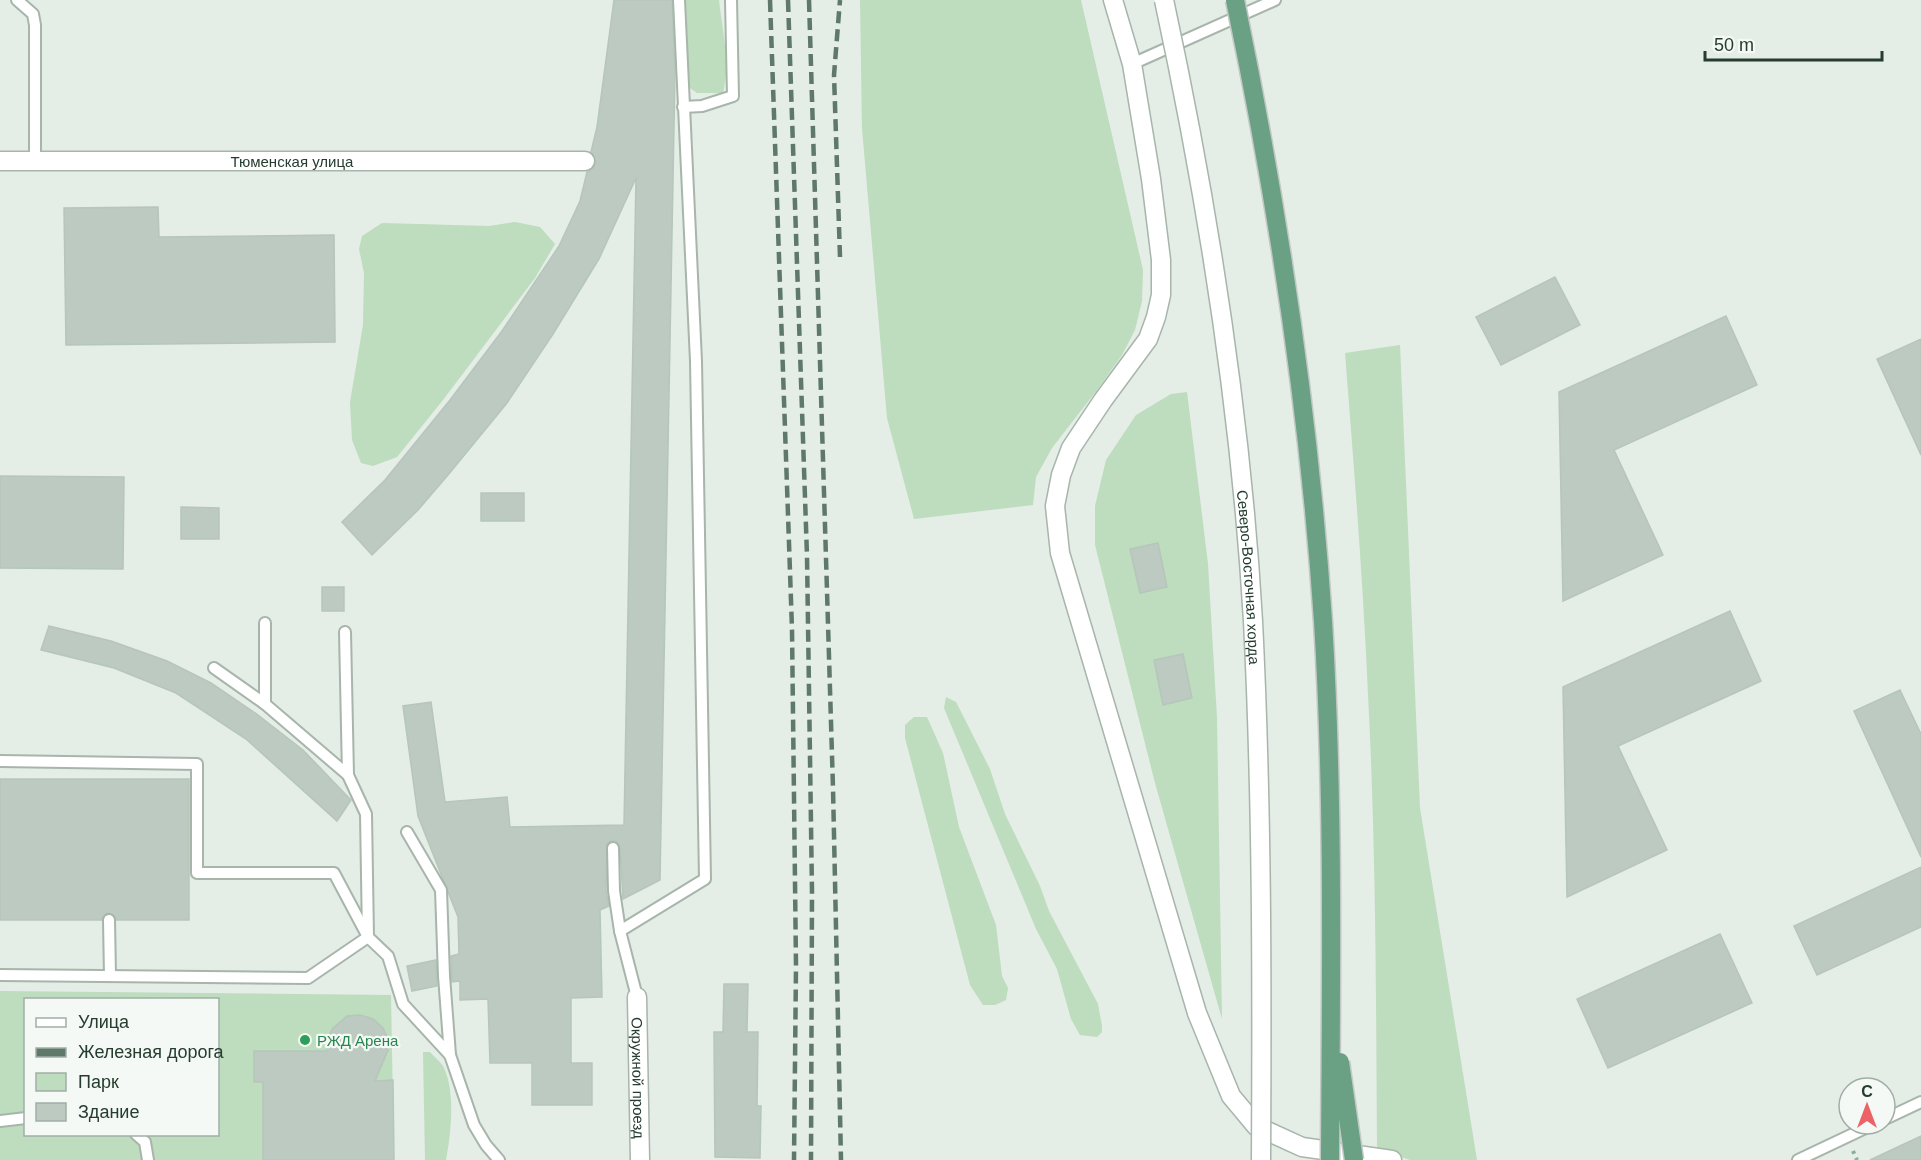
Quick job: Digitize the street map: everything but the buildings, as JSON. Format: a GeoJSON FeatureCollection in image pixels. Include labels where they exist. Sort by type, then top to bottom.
{"type":"FeatureCollection","features":[{"type":"Feature","properties":{"kind":"main road"},"geometry":{"type":"LineString","coordinates":[[1235,0],[1260,118],[1286,274],[1308,447],[1323,621],[1330,819],[1330,1160]]}},
{"type":"Feature","properties":{"kind":"main road"},"geometry":{"type":"LineString","coordinates":[[1331,1001],[1353,1160]]}},
{"type":"Feature","properties":{"kind":"street"},"geometry":{"type":"LineString","coordinates":[[1113,0],[1132,64],[1153,191],[1161,260],[1161,295],[1148,339],[1071,448],[1061,475],[1055,506],[1060,553],[1197,1014],[1230,1096],[1256,1126],[1302,1147],[1392,1160]]}},
{"type":"Feature","properties":{"kind":"street","name":"Северо-Восточная хорда"},"geometry":{"type":"LineString","coordinates":[[1164,0],[1190,123],[1217,286],[1238,448],[1253,618],[1260,814],[1261,1160]]}},
{"type":"Feature","properties":{"kind":"street","name":"Тюменская улица"},"geometry":{"type":"LineString","coordinates":[[0,161],[585,161]]}},
{"type":"Feature","properties":{"kind":"street","name":"Окружной проезд"},"geometry":{"type":"LineString","coordinates":[[637,997],[640,1160]]}},
{"type":"Feature","properties":{"kind":"lane"},"geometry":{"type":"LineString","coordinates":[[17,0],[33,14],[35,25],[35,161]]}},
{"type":"Feature","properties":{"kind":"lane"},"geometry":{"type":"LineString","coordinates":[[620,931],[705,879],[696,361],[679,0]]}},
{"type":"Feature","properties":{"kind":"lane"},"geometry":{"type":"LineString","coordinates":[[683,107],[702,106],[734,96],[731,0]]}},
{"type":"Feature","properties":{"kind":"lane"},"geometry":{"type":"LineString","coordinates":[[1132,64],[1275,0]]}},
{"type":"Feature","properties":{"kind":"lane"},"geometry":{"type":"LineString","coordinates":[[265,623],[265,704]]}},
{"type":"Feature","properties":{"kind":"lane"},"geometry":{"type":"LineString","coordinates":[[345,632],[348,776]]}},
{"type":"Feature","properties":{"kind":"lane"},"geometry":{"type":"LineString","coordinates":[[214,668],[265,704],[348,776],[366,814],[369,937]]}},
{"type":"Feature","properties":{"kind":"lane"},"geometry":{"type":"LineString","coordinates":[[0,761],[197,764],[197,873],[334,873],[369,937],[388,956],[404,1004],[450,1055]]}},
{"type":"Feature","properties":{"kind":"lane"},"geometry":{"type":"LineString","coordinates":[[407,832],[441,890],[450,1055],[474,1125],[486,1145],[499,1160]]}},
{"type":"Feature","properties":{"kind":"lane"},"geometry":{"type":"LineString","coordinates":[[613,848],[614,891],[620,931],[637,997]]}},
{"type":"Feature","properties":{"kind":"lane"},"geometry":{"type":"LineString","coordinates":[[109,920],[110,976]]}},
{"type":"Feature","properties":{"kind":"lane"},"geometry":{"type":"LineString","coordinates":[[0,975],[308,978],[369,937]]}},
{"type":"Feature","properties":{"kind":"lane"},"geometry":{"type":"LineString","coordinates":[[1897,1113],[1921,1102]]}},
{"type":"Feature","properties":{"kind":"lane"},"geometry":{"type":"LineString","coordinates":[[0,1121],[24,1118]]}},
{"type":"Feature","properties":{"kind":"lane"},"geometry":{"type":"LineString","coordinates":[[138,1136],[145,1142],[148,1160]]}},
{"type":"Feature","properties":{"kind":"lane"},"geometry":{"type":"LineString","coordinates":[[1798,1160],[1849,1136]]}},
{"type":"Feature","properties":{"kind":"green space"},"geometry":{"type":"Polygon","coordinates":[[[685,0],[719,0],[726,58],[723,93],[697,93],[687,86],[685,0]]]}},
{"type":"Feature","properties":{"kind":"green space"},"geometry":{"type":"Polygon","coordinates":[[[860,0],[1081,0],[1143,270],[1142,301],[1135,330],[1122,355],[1052,448],[1036,477],[1033,505],[914,519],[887,418],[862,128],[860,0]]]}},
{"type":"Feature","properties":{"kind":"green space"},"geometry":{"type":"Polygon","coordinates":[[[515,222],[540,227],[555,244],[535,278],[397,457],[373,466],[361,463],[352,440],[350,402],[363,325],[364,273],[359,249],[362,236],[382,223],[489,226],[515,222]]]}},
{"type":"Feature","properties":{"kind":"green space"},"geometry":{"type":"Polygon","coordinates":[[[1400,345],[1420,808],[1477,1160],[1410,1160],[1377,1149],[1371,751],[1361,566],[1345,353],[1400,345]]]}},
{"type":"Feature","properties":{"kind":"green space"},"geometry":{"type":"Polygon","coordinates":[[[1187,392],[1208,564],[1217,718],[1222,1019],[1155,783],[1095,545],[1095,506],[1106,460],[1136,415],[1171,394],[1187,392]],[[1157,543],[1130,549],[1140,593],[1167,587],[1157,543]],[[1182,654],[1154,660],[1164,705],[1191,698],[1182,654]]]}},
{"type":"Feature","properties":{"kind":"green space"},"geometry":{"type":"Polygon","coordinates":[[[946,697],[956,702],[990,769],[1005,814],[1040,886],[1049,911],[1098,1004],[1102,1032],[1097,1037],[1080,1035],[1071,1019],[1057,969],[1036,929],[944,708],[946,697]]]}},
{"type":"Feature","properties":{"kind":"green space"},"geometry":{"type":"Polygon","coordinates":[[[914,717],[927,717],[943,753],[959,827],[996,925],[1002,976],[1008,988],[1006,1000],[995,1005],[983,1005],[970,985],[905,738],[905,725],[914,717]]]}},
{"type":"Feature","properties":{"kind":"green space","name":"РЖД Арена"},"geometry":{"type":"Polygon","coordinates":[[[0,991],[391,995],[394,1160],[0,1160],[0,991]]]}},
{"type":"Feature","properties":{"kind":"green space"},"geometry":{"type":"Polygon","coordinates":[[[423,1052],[430,1052],[442,1064],[450,1087],[451,1126],[446,1160],[425,1160],[423,1052]]]}},
{"type":"Feature","properties":{"kind":"railway"},"geometry":{"type":"LineString","coordinates":[[770,0],[792,629],[796,966],[794,1160]]}},
{"type":"Feature","properties":{"kind":"railway"},"geometry":{"type":"LineString","coordinates":[[788,0],[807,556],[812,892],[811,1160]]}},
{"type":"Feature","properties":{"kind":"railway"},"geometry":{"type":"LineString","coordinates":[[809,0],[833,788],[841,1160]]}},
{"type":"Feature","properties":{"kind":"railway"},"geometry":{"type":"LineString","coordinates":[[840,0],[834,75],[840,257]]}},
{"type":"Feature","properties":{"kind":"place","name":"РЖД Арена"},"geometry":{"type":"Point","coordinates":[305,1040]}}]}
